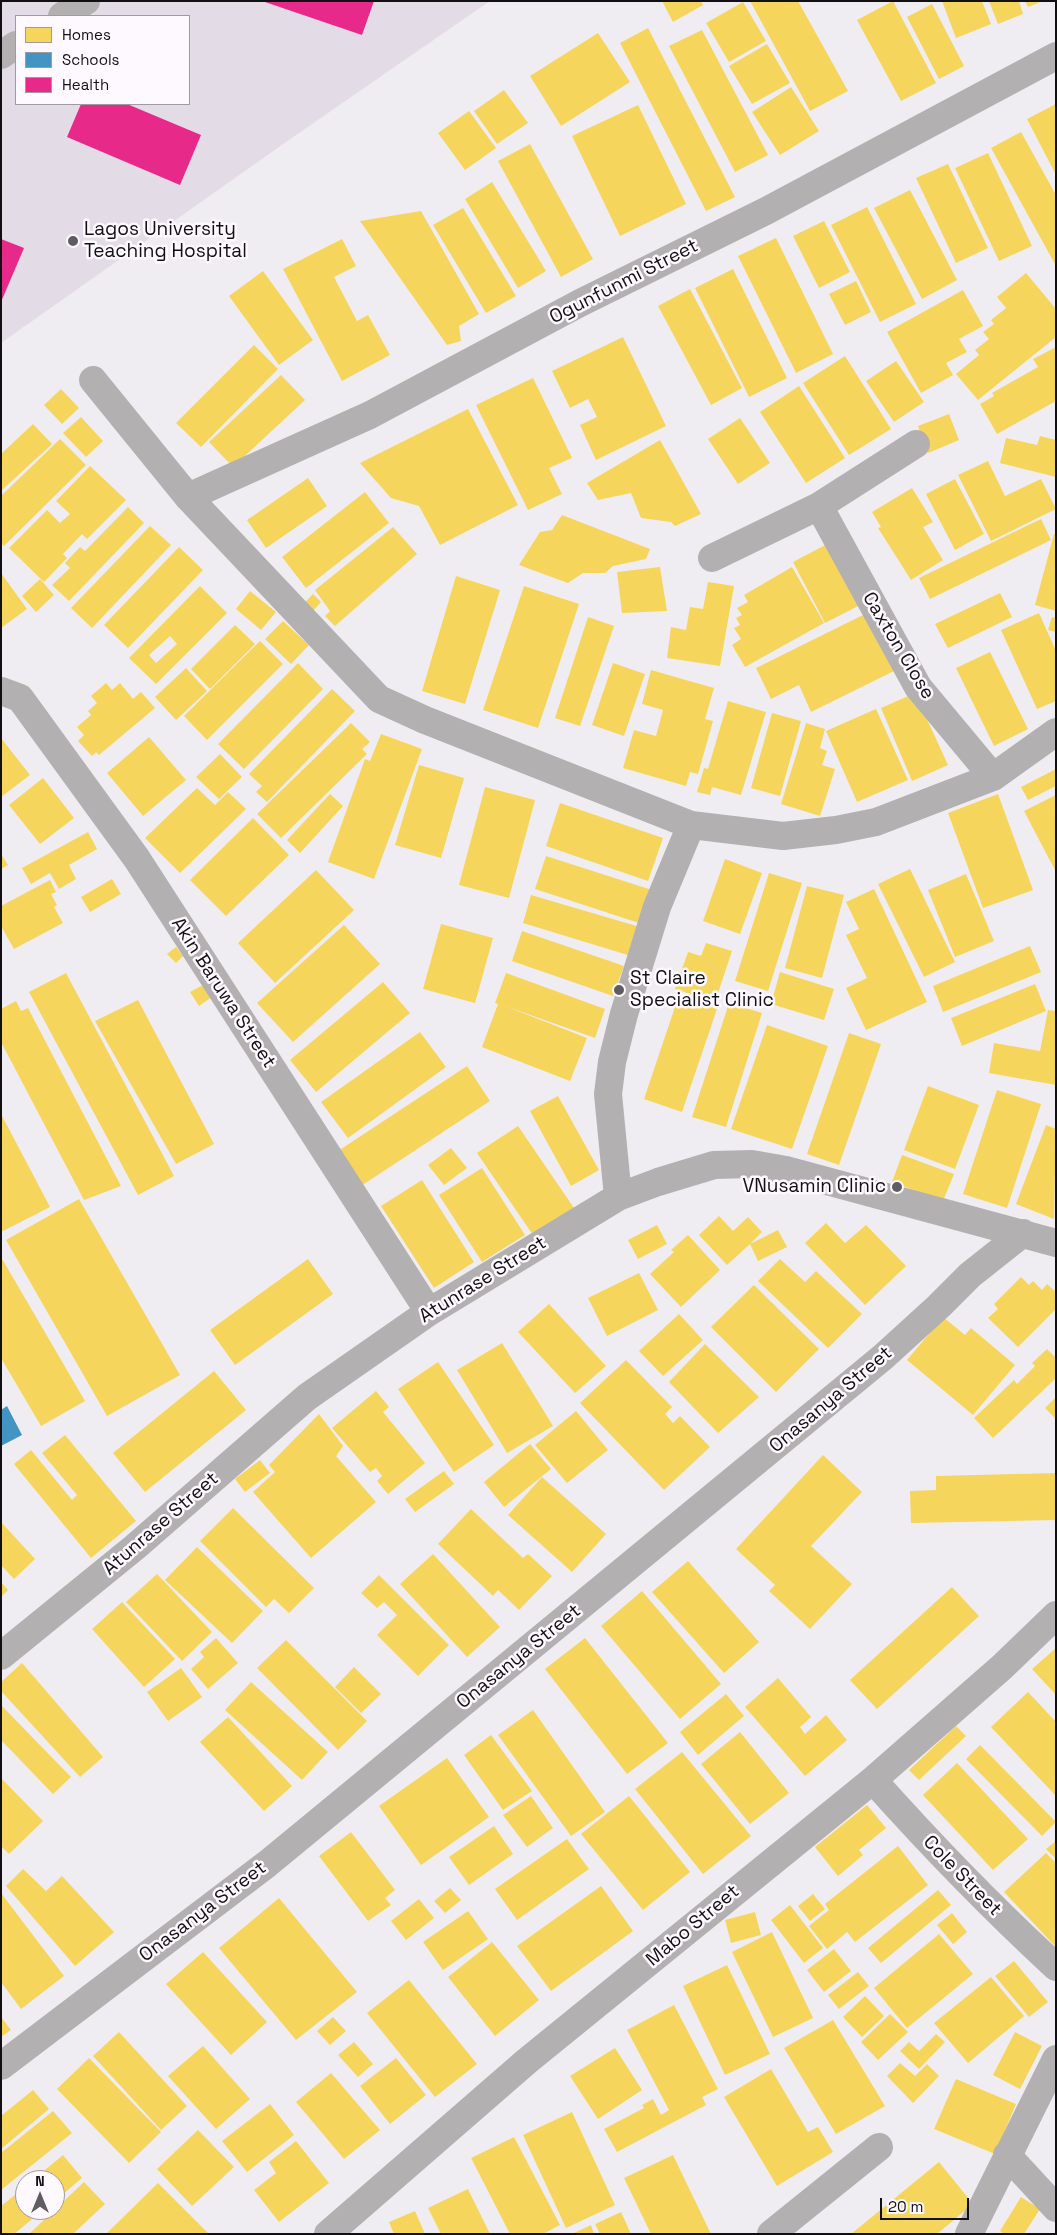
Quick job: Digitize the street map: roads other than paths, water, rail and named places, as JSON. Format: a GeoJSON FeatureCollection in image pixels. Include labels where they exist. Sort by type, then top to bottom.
{"type":"FeatureCollection","features":[{"type":"Feature","properties":{"kind":"street"},"geometry":{"type":"LineString","coordinates":[[64,15],[86,1]]}},
{"type":"Feature","properties":{"kind":"street"},"geometry":{"type":"LineString","coordinates":[[1,55],[15,46]]}},
{"type":"Feature","properties":{"kind":"street","name":"Ogunfunmi Street"},"geometry":{"type":"LineString","coordinates":[[188,497],[370,415],[580,303],[766,211],[1056,56]]}},
{"type":"Feature","properties":{"kind":"street"},"geometry":{"type":"LineString","coordinates":[[92,380],[188,497],[379,699],[426,720],[691,825],[783,836],[836,830],[876,822],[993,777],[1056,732]]}},
{"type":"Feature","properties":{"kind":"street"},"geometry":{"type":"LineString","coordinates":[[712,558],[819,506],[916,444]]}},
{"type":"Feature","properties":{"kind":"street","name":"Caxton Close"},"geometry":{"type":"LineString","coordinates":[[819,506],[918,687],[993,777]]}},
{"type":"Feature","properties":{"kind":"street","name":"Akin Baruwa Street"},"geometry":{"type":"LineString","coordinates":[[1,690],[20,698],[136,860],[429,1312]]}},
{"type":"Feature","properties":{"kind":"street"},"geometry":{"type":"LineString","coordinates":[[618,1197],[608,1094],[612,1062],[624,1014],[657,907],[691,825]]}},
{"type":"Feature","properties":{"kind":"street","name":"Atunrase Street"},"geometry":{"type":"LineString","coordinates":[[1,1656],[135,1547],[307,1397],[429,1312],[618,1197],[658,1182],[714,1165],[752,1164],[786,1170],[1056,1243]]}},
{"type":"Feature","properties":{"kind":"street","name":"Onasanya Street"},"geometry":{"type":"LineString","coordinates":[[1,2066],[267,1864],[883,1357],[970,1275],[1024,1233]]}},
{"type":"Feature","properties":{"kind":"street","name":"Mabo Street"},"geometry":{"type":"LineString","coordinates":[[328,2234],[520,2067],[873,1780],[1002,1666],[1056,1615]]}},
{"type":"Feature","properties":{"kind":"street","name":"Cole Street"},"geometry":{"type":"LineString","coordinates":[[873,1780],[1005,1921],[1056,1967]]}},
{"type":"Feature","properties":{"kind":"street"},"geometry":{"type":"LineString","coordinates":[[969,2234],[1056,2059]]}},
{"type":"Feature","properties":{"kind":"street"},"geometry":{"type":"LineString","coordinates":[[771,2234],[879,2147]]}},
{"type":"Feature","properties":{"kind":"street"},"geometry":{"type":"LineString","coordinates":[[1007,2155],[1056,2208]]}},
{"type":"Feature","properties":{"kind":"place","name":"Lagos University Teaching Hospital"},"geometry":{"type":"Point","coordinates":[73,241]}},
{"type":"Feature","properties":{"kind":"place","name":"St Claire Specialist Clinic"},"geometry":{"type":"Point","coordinates":[619,990]}},
{"type":"Feature","properties":{"kind":"place","name":"VNusamin Clinic"},"geometry":{"type":"Point","coordinates":[897,1187]}}]}
